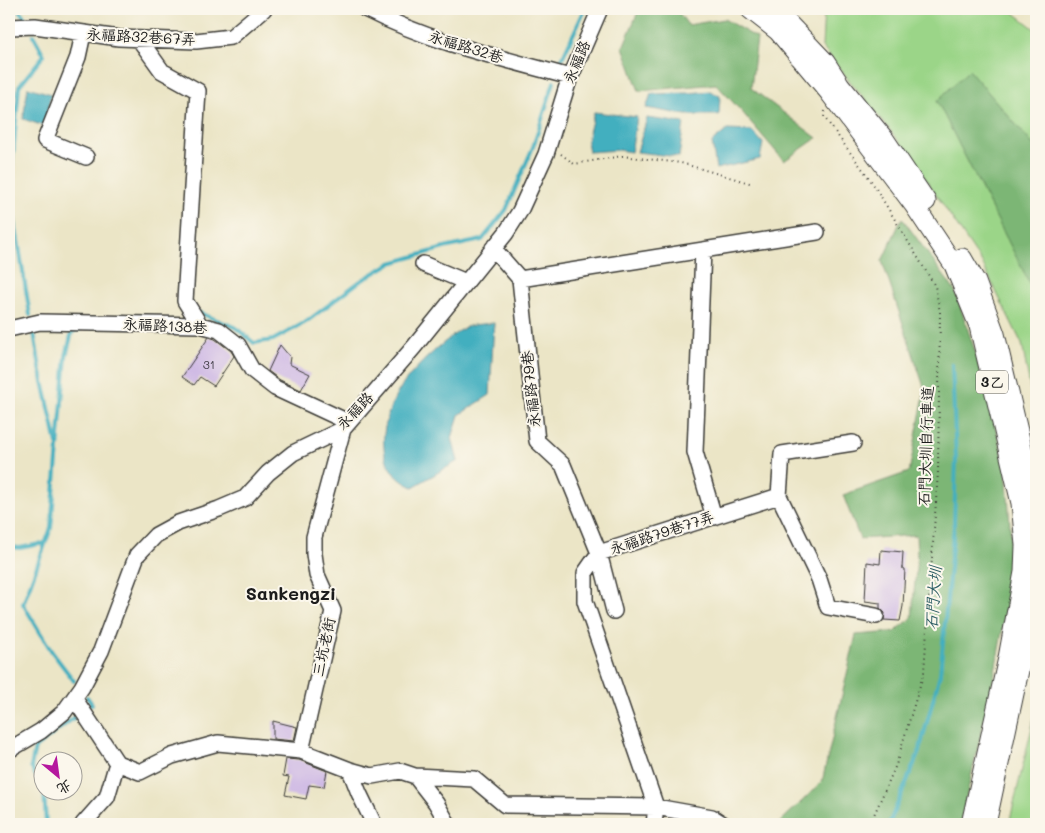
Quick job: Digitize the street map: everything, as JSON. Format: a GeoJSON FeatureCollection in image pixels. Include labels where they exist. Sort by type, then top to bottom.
{"type":"FeatureCollection","features":[{"type":"Feature","properties":{"kind":"main road","name":"3乙"},"geometry":{"type":"LineString","coordinates":[[750,9],[778,31],[829,92],[914,205],[954,265],[979,326],[1021,503],[1025,545],[1024,572],[1008,658],[971,824]]}},
{"type":"Feature","properties":{"kind":"main road","name":"3乙"},"geometry":{"type":"LineString","coordinates":[[772,9],[825,62],[840,85],[885,140],[940,222],[976,282],[995,334],[1036,507]]}},
{"type":"Feature","properties":{"kind":"main road"},"geometry":{"type":"LineString","coordinates":[[986,824],[1033,605],[1036,575]]}},
{"type":"Feature","properties":{"kind":"street","name":"永福路32巷67弄"},"geometry":{"type":"LineString","coordinates":[[9,27],[36,26],[83,34],[139,39],[196,41],[231,37],[264,9]]}},
{"type":"Feature","properties":{"kind":"street","name":"永福路32巷"},"geometry":{"type":"LineString","coordinates":[[365,9],[446,43],[570,77]]}},
{"type":"Feature","properties":{"kind":"street","name":"永福路"},"geometry":{"type":"LineString","coordinates":[[9,750],[41,731],[64,712],[82,687],[101,651],[137,555],[156,535],[178,523],[245,498],[268,473],[293,453],[345,425],[414,348],[506,233],[520,211],[546,154],[570,77],[600,9]]}},
{"type":"Feature","properties":{"kind":"street"},"geometry":{"type":"LineString","coordinates":[[83,34],[78,57],[45,140],[86,157]]}},
{"type":"Feature","properties":{"kind":"street"},"geometry":{"type":"LineString","coordinates":[[139,39],[162,71],[198,91],[185,301],[200,326]]}},
{"type":"Feature","properties":{"kind":"street"},"geometry":{"type":"LineString","coordinates":[[493,248],[520,279],[817,232]]}},
{"type":"Feature","properties":{"kind":"street"},"geometry":{"type":"LineString","coordinates":[[703,250],[695,452],[714,517]]}},
{"type":"Feature","properties":{"kind":"street"},"geometry":{"type":"LineString","coordinates":[[423,264],[466,282]]}},
{"type":"Feature","properties":{"kind":"street","name":"永福路79巷"},"geometry":{"type":"LineString","coordinates":[[520,279],[537,441],[563,465],[599,553],[614,611]]}},
{"type":"Feature","properties":{"kind":"street","name":"永福路138巷"},"geometry":{"type":"LineString","coordinates":[[9,329],[40,322],[200,326],[219,330],[238,345],[252,370],[275,388],[345,425]]}},
{"type":"Feature","properties":{"kind":"street","name":"三坑老街"},"geometry":{"type":"LineString","coordinates":[[301,751],[333,611],[317,575],[314,537],[345,425]]}},
{"type":"Feature","properties":{"kind":"street"},"geometry":{"type":"LineString","coordinates":[[853,443],[782,454],[779,496],[819,579],[828,607],[876,616]]}},
{"type":"Feature","properties":{"kind":"street","name":"永福路79巷77弄"},"geometry":{"type":"LineString","coordinates":[[654,824],[656,807],[585,601],[585,573],[599,553],[779,496]]}},
{"type":"Feature","properties":{"kind":"street"},"geometry":{"type":"LineString","coordinates":[[74,698],[117,763],[140,772],[172,756],[218,743],[301,751],[350,770],[372,776],[400,771],[416,776],[474,779],[505,806],[656,807],[712,817],[723,824]]}},
{"type":"Feature","properties":{"kind":"street"},"geometry":{"type":"LineString","coordinates":[[83,824],[106,797],[117,763]]}},
{"type":"Feature","properties":{"kind":"street"},"geometry":{"type":"LineString","coordinates":[[350,770],[358,793],[374,824]]}},
{"type":"Feature","properties":{"kind":"street"},"geometry":{"type":"LineString","coordinates":[[416,776],[436,803],[448,824]]}},
{"type":"Feature","properties":{"kind":"path","name":"石門大圳自行車道"},"geometry":{"type":"LineString","coordinates":[[829,92],[824,117],[872,182],[935,286],[940,312],[938,472],[924,672],[896,765],[870,824]]}},
{"type":"Feature","properties":{"kind":"path"},"geometry":{"type":"LineString","coordinates":[[549,144],[574,164],[622,156],[681,163],[754,184]]}},
{"type":"Feature","properties":{"kind":"green space"},"geometry":{"type":"Polygon","coordinates":[[[646,9],[676,9],[688,25],[724,19],[757,38],[751,88],[817,138],[784,161],[716,84],[639,91],[623,47],[638,12],[646,9]]]}},
{"type":"Feature","properties":{"kind":"green space"},"geometry":{"type":"Polygon","coordinates":[[[824,9],[1009,9],[1036,30],[1036,420],[1022,344],[982,263],[907,151],[822,47],[824,9]]]}},
{"type":"Feature","properties":{"kind":"green space"},"geometry":{"type":"Polygon","coordinates":[[[969,70],[1036,148],[1036,296],[937,101],[969,70]]]}},
{"type":"Feature","properties":{"kind":"green space"},"geometry":{"type":"Polygon","coordinates":[[[902,218],[955,291],[975,351],[1006,466],[1013,571],[993,682],[960,824],[778,824],[822,782],[856,635],[894,632],[912,618],[917,556],[916,535],[860,539],[843,495],[909,472],[925,390],[882,261],[902,218]]]}},
{"type":"Feature","properties":{"kind":"green space"},"geometry":{"type":"Polygon","coordinates":[[[1036,710],[1036,824],[1009,824],[1036,710]]]}},
{"type":"Feature","properties":{"kind":"water"},"geometry":{"type":"Polygon","coordinates":[[[28,87],[51,94],[44,126],[23,119],[28,87]]]}},
{"type":"Feature","properties":{"kind":"water"},"geometry":{"type":"Polygon","coordinates":[[[710,91],[720,96],[719,115],[686,115],[646,108],[651,94],[710,91]]]}},
{"type":"Feature","properties":{"kind":"water"},"geometry":{"type":"Polygon","coordinates":[[[594,112],[637,117],[631,152],[619,150],[589,152],[587,141],[594,112]]]}},
{"type":"Feature","properties":{"kind":"water"},"geometry":{"type":"Polygon","coordinates":[[[647,118],[684,123],[679,157],[637,152],[647,118]]]}},
{"type":"Feature","properties":{"kind":"water"},"geometry":{"type":"Polygon","coordinates":[[[727,130],[752,131],[763,143],[760,159],[716,169],[712,142],[727,130]]]}},
{"type":"Feature","properties":{"kind":"water"},"geometry":{"type":"Polygon","coordinates":[[[494,323],[490,395],[459,415],[452,438],[458,461],[413,487],[400,479],[391,469],[386,458],[384,432],[387,418],[398,392],[418,366],[456,333],[470,326],[494,323]]]}},
{"type":"Feature","properties":{"kind":"building"},"geometry":{"type":"Polygon","coordinates":[[[209,337],[215,339],[231,351],[234,356],[214,386],[200,377],[194,385],[182,377],[209,337]]]}},
{"type":"Feature","properties":{"kind":"building"},"geometry":{"type":"Polygon","coordinates":[[[280,345],[290,357],[289,364],[310,374],[301,390],[280,380],[268,371],[280,345]]]}},
{"type":"Feature","properties":{"kind":"building"},"geometry":{"type":"Polygon","coordinates":[[[881,550],[903,552],[902,568],[905,569],[903,606],[900,621],[884,620],[885,613],[880,608],[880,603],[865,601],[867,562],[880,564],[881,550]]]}},
{"type":"Feature","properties":{"kind":"building"},"geometry":{"type":"Polygon","coordinates":[[[273,721],[297,727],[294,741],[273,739],[273,721]]]}},
{"type":"Feature","properties":{"kind":"building"},"geometry":{"type":"Polygon","coordinates":[[[286,759],[299,760],[327,771],[324,787],[309,785],[306,799],[285,795],[289,777],[283,776],[286,759]]]}},
{"type":"Feature","properties":{"kind":"waterway"},"geometry":{"type":"LineString","coordinates":[[19,9],[24,17]]}},
{"type":"Feature","properties":{"kind":"waterway"},"geometry":{"type":"LineString","coordinates":[[559,65],[585,9]]}},
{"type":"Feature","properties":{"kind":"waterway"},"geometry":{"type":"LineString","coordinates":[[30,315],[10,191],[19,86],[44,55],[33,35]]}},
{"type":"Feature","properties":{"kind":"waterway"},"geometry":{"type":"LineString","coordinates":[[200,313],[235,327],[254,343],[273,340],[306,322],[359,282],[391,263],[444,248],[482,240],[506,210],[533,147],[554,82]]}},
{"type":"Feature","properties":{"kind":"waterway"},"geometry":{"type":"LineString","coordinates":[[74,681],[52,652],[23,604],[51,528],[66,356],[72,332],[80,329]]}},
{"type":"Feature","properties":{"kind":"waterway"},"geometry":{"type":"LineString","coordinates":[[34,333],[57,444]]}},
{"type":"Feature","properties":{"kind":"waterway","name":"石門大圳"},"geometry":{"type":"LineString","coordinates":[[889,824],[919,752],[940,674],[954,525],[956,459],[952,364]]}},
{"type":"Feature","properties":{"kind":"waterway"},"geometry":{"type":"LineString","coordinates":[[9,547],[20,548],[45,543]]}},
{"type":"Feature","properties":{"kind":"waterway"},"geometry":{"type":"LineString","coordinates":[[87,697],[92,704],[90,705]]}},
{"type":"Feature","properties":{"kind":"waterway"},"geometry":{"type":"LineString","coordinates":[[35,750],[75,717]]}},
{"type":"Feature","properties":{"kind":"waterway"},"geometry":{"type":"LineString","coordinates":[[32,762],[32,769]]}},
{"type":"Feature","properties":{"kind":"waterway"},"geometry":{"type":"LineString","coordinates":[[45,800],[46,824]]}},
{"type":"Feature","properties":{"kind":"district","name":"Sankengzi"},"geometry":{"type":"Point","coordinates":[291,594]}}]}
